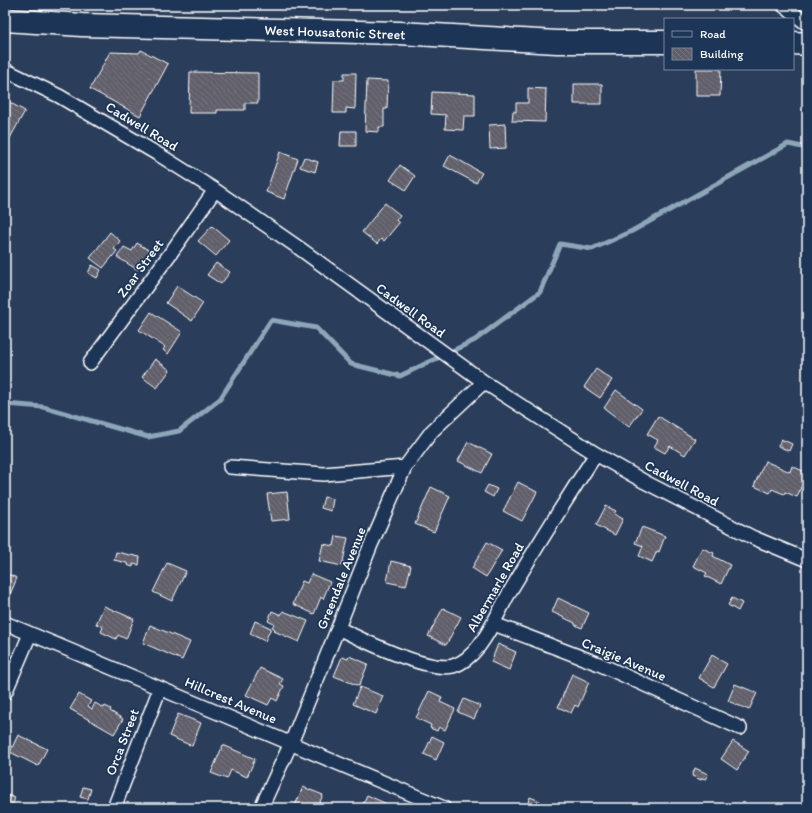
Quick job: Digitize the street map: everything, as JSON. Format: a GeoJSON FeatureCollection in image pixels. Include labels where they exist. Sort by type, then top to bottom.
{"type":"FeatureCollection","features":[{"type":"Feature","properties":{"kind":"highway","name":"West Housatonic Street"},"geometry":{"type":"LineString","coordinates":[[5,20],[32,23],[104,26],[399,33],[557,42],[664,42]]}},
{"type":"Feature","properties":{"kind":"highway"},"geometry":{"type":"LineString","coordinates":[[794,43],[807,44]]}},
{"type":"Feature","properties":{"kind":"street"},"geometry":{"type":"LineString","coordinates":[[783,5],[807,24]]}},
{"type":"Feature","properties":{"kind":"street","name":"Cadwell Road"},"geometry":{"type":"LineString","coordinates":[[5,70],[59,96],[161,156],[215,190],[299,248],[484,382],[596,454],[700,511],[754,538],[807,560]]}},
{"type":"Feature","properties":{"kind":"street","name":"Zoar Street"},"geometry":{"type":"LineString","coordinates":[[90,363],[215,190]]}},
{"type":"Feature","properties":{"kind":"street","name":"Greendale Avenue"},"geometry":{"type":"LineString","coordinates":[[261,808],[291,742],[370,547],[405,467],[432,431],[484,382]]}},
{"type":"Feature","properties":{"kind":"street","name":"Albermarle Road"},"geometry":{"type":"LineString","coordinates":[[338,628],[369,644],[398,655],[432,665],[452,666],[467,659],[479,647],[494,624],[510,590],[596,454]]}},
{"type":"Feature","properties":{"kind":"street"},"geometry":{"type":"LineString","coordinates":[[230,467],[324,474],[405,467]]}},
{"type":"Feature","properties":{"kind":"street","name":"Hillcrest Avenue"},"geometry":{"type":"LineString","coordinates":[[5,623],[291,742],[444,808]]}},
{"type":"Feature","properties":{"kind":"street","name":"Craigie Avenue"},"geometry":{"type":"LineString","coordinates":[[494,624],[599,664],[740,728]]}},
{"type":"Feature","properties":{"kind":"street"},"geometry":{"type":"LineString","coordinates":[[5,692],[30,634]]}},
{"type":"Feature","properties":{"kind":"street","name":"Orca Street"},"geometry":{"type":"LineString","coordinates":[[114,808],[160,688]]}},
{"type":"Feature","properties":{"kind":"building"},"geometry":{"type":"Polygon","coordinates":[[[141,50],[168,64],[140,116],[90,89],[110,52],[139,53],[141,50]]]}},
{"type":"Feature","properties":{"kind":"building"},"geometry":{"type":"Polygon","coordinates":[[[696,70],[721,70],[720,96],[696,96],[696,70]]]}},
{"type":"Feature","properties":{"kind":"building"},"geometry":{"type":"Polygon","coordinates":[[[190,72],[258,73],[258,103],[245,103],[245,110],[217,110],[217,113],[189,113],[190,72]]]}},
{"type":"Feature","properties":{"kind":"building"},"geometry":{"type":"Polygon","coordinates":[[[344,73],[356,73],[355,109],[346,108],[346,113],[333,113],[334,80],[344,80],[344,73]]]}},
{"type":"Feature","properties":{"kind":"building"},"geometry":{"type":"Polygon","coordinates":[[[367,80],[388,81],[387,109],[384,109],[384,127],[379,127],[379,132],[365,131],[367,80]]]}},
{"type":"Feature","properties":{"kind":"building"},"geometry":{"type":"Polygon","coordinates":[[[574,84],[602,84],[602,104],[574,104],[574,84]]]}},
{"type":"Feature","properties":{"kind":"building"},"geometry":{"type":"Polygon","coordinates":[[[528,88],[546,89],[545,122],[512,121],[513,111],[516,112],[516,103],[528,103],[528,88]]]}},
{"type":"Feature","properties":{"kind":"building"},"geometry":{"type":"Polygon","coordinates":[[[432,92],[475,94],[475,116],[464,116],[463,130],[445,129],[446,115],[431,114],[432,92]]]}},
{"type":"Feature","properties":{"kind":"building"},"geometry":{"type":"Polygon","coordinates":[[[5,100],[25,111],[10,138],[5,135],[5,100]]]}},
{"type":"Feature","properties":{"kind":"building"},"geometry":{"type":"Polygon","coordinates":[[[505,124],[506,148],[490,149],[489,125],[505,124]]]}},
{"type":"Feature","properties":{"kind":"building"},"geometry":{"type":"Polygon","coordinates":[[[341,131],[356,131],[356,146],[340,146],[341,131]]]}},
{"type":"Feature","properties":{"kind":"building"},"geometry":{"type":"Polygon","coordinates":[[[280,152],[298,159],[284,199],[266,192],[280,152]]]}},
{"type":"Feature","properties":{"kind":"building"},"geometry":{"type":"Polygon","coordinates":[[[450,155],[482,173],[476,183],[444,166],[450,155]]]}},
{"type":"Feature","properties":{"kind":"building"},"geometry":{"type":"Polygon","coordinates":[[[304,157],[318,162],[315,172],[300,167],[304,157]]]}},
{"type":"Feature","properties":{"kind":"building"},"geometry":{"type":"Polygon","coordinates":[[[400,165],[415,176],[406,190],[390,180],[400,165]]]}},
{"type":"Feature","properties":{"kind":"building"},"geometry":{"type":"Polygon","coordinates":[[[385,203],[400,215],[396,220],[399,223],[384,241],[381,239],[377,244],[362,232],[385,203]]]}},
{"type":"Feature","properties":{"kind":"building"},"geometry":{"type":"Polygon","coordinates":[[[212,226],[229,240],[216,256],[198,241],[212,226]]]}},
{"type":"Feature","properties":{"kind":"building"},"geometry":{"type":"Polygon","coordinates":[[[110,232],[120,241],[114,249],[117,251],[103,268],[90,258],[110,232]]]}},
{"type":"Feature","properties":{"kind":"building"},"geometry":{"type":"Polygon","coordinates":[[[137,243],[150,251],[138,270],[117,257],[124,247],[132,251],[137,243]]]}},
{"type":"Feature","properties":{"kind":"building"},"geometry":{"type":"Polygon","coordinates":[[[216,263],[230,272],[221,284],[207,275],[216,263]]]}},
{"type":"Feature","properties":{"kind":"building"},"geometry":{"type":"Polygon","coordinates":[[[92,265],[101,270],[97,278],[88,273],[92,265]]]}},
{"type":"Feature","properties":{"kind":"building"},"geometry":{"type":"Polygon","coordinates":[[[177,286],[203,303],[192,321],[166,303],[177,286]]]}},
{"type":"Feature","properties":{"kind":"building"},"geometry":{"type":"Polygon","coordinates":[[[151,312],[182,332],[168,354],[163,350],[165,347],[139,330],[151,312]]]}},
{"type":"Feature","properties":{"kind":"building"},"geometry":{"type":"Polygon","coordinates":[[[155,359],[170,370],[157,388],[142,377],[155,359]]]}},
{"type":"Feature","properties":{"kind":"building"},"geometry":{"type":"Polygon","coordinates":[[[596,369],[612,380],[600,398],[584,387],[596,369]]]}},
{"type":"Feature","properties":{"kind":"building"},"geometry":{"type":"Polygon","coordinates":[[[616,390],[642,409],[629,427],[604,408],[616,390]]]}},
{"type":"Feature","properties":{"kind":"building"},"geometry":{"type":"Polygon","coordinates":[[[658,416],[695,439],[685,455],[670,446],[665,453],[654,447],[658,440],[647,434],[658,416]]]}},
{"type":"Feature","properties":{"kind":"building"},"geometry":{"type":"Polygon","coordinates":[[[781,439],[792,444],[789,451],[778,446],[781,439]]]}},
{"type":"Feature","properties":{"kind":"building"},"geometry":{"type":"Polygon","coordinates":[[[468,442],[492,454],[482,473],[458,461],[468,442]]]}},
{"type":"Feature","properties":{"kind":"building"},"geometry":{"type":"Polygon","coordinates":[[[765,461],[790,472],[792,466],[807,473],[797,497],[772,489],[770,493],[754,486],[765,461]]]}},
{"type":"Feature","properties":{"kind":"building"},"geometry":{"type":"Polygon","coordinates":[[[518,482],[537,492],[522,521],[503,511],[518,482]]]}},
{"type":"Feature","properties":{"kind":"building"},"geometry":{"type":"Polygon","coordinates":[[[488,485],[497,489],[493,497],[484,492],[488,485]]]}},
{"type":"Feature","properties":{"kind":"building"},"geometry":{"type":"Polygon","coordinates":[[[431,487],[450,496],[434,532],[415,524],[431,487]]]}},
{"type":"Feature","properties":{"kind":"building"},"geometry":{"type":"Polygon","coordinates":[[[287,492],[290,519],[271,521],[267,494],[287,492]]]}},
{"type":"Feature","properties":{"kind":"building"},"geometry":{"type":"Polygon","coordinates":[[[324,497],[333,499],[331,511],[321,508],[324,497]]]}},
{"type":"Feature","properties":{"kind":"building"},"geometry":{"type":"Polygon","coordinates":[[[606,506],[616,511],[614,514],[623,519],[615,535],[596,525],[606,506]]]}},
{"type":"Feature","properties":{"kind":"building"},"geometry":{"type":"Polygon","coordinates":[[[642,527],[665,536],[659,552],[657,551],[652,562],[639,556],[643,546],[635,543],[642,527]]]}},
{"type":"Feature","properties":{"kind":"building"},"geometry":{"type":"Polygon","coordinates":[[[336,536],[348,538],[342,566],[319,561],[323,544],[334,546],[336,536]]]}},
{"type":"Feature","properties":{"kind":"building"},"geometry":{"type":"Polygon","coordinates":[[[487,542],[502,550],[486,577],[472,568],[487,542]]]}},
{"type":"Feature","properties":{"kind":"building"},"geometry":{"type":"Polygon","coordinates":[[[702,548],[714,553],[713,556],[730,565],[721,584],[705,576],[707,573],[693,566],[702,548]]]}},
{"type":"Feature","properties":{"kind":"building"},"geometry":{"type":"Polygon","coordinates":[[[116,552],[140,557],[139,565],[133,564],[133,567],[127,565],[127,563],[114,560],[116,552]]]}},
{"type":"Feature","properties":{"kind":"building"},"geometry":{"type":"Polygon","coordinates":[[[391,561],[411,566],[406,586],[387,582],[391,561]]]}},
{"type":"Feature","properties":{"kind":"building"},"geometry":{"type":"Polygon","coordinates":[[[167,563],[186,571],[172,601],[153,592],[167,563]]]}},
{"type":"Feature","properties":{"kind":"building"},"geometry":{"type":"Polygon","coordinates":[[[5,573],[17,578],[8,599],[5,598],[5,573]]]}},
{"type":"Feature","properties":{"kind":"building"},"geometry":{"type":"Polygon","coordinates":[[[311,574],[330,582],[323,599],[321,597],[314,614],[293,604],[302,581],[307,583],[311,574]]]}},
{"type":"Feature","properties":{"kind":"building"},"geometry":{"type":"Polygon","coordinates":[[[558,598],[589,613],[582,628],[552,612],[558,598]]]}},
{"type":"Feature","properties":{"kind":"building"},"geometry":{"type":"Polygon","coordinates":[[[732,598],[742,603],[738,611],[728,605],[732,598]]]}},
{"type":"Feature","properties":{"kind":"building"},"geometry":{"type":"Polygon","coordinates":[[[104,606],[134,619],[126,639],[118,635],[116,639],[101,632],[103,627],[96,624],[104,606]]]}},
{"type":"Feature","properties":{"kind":"building"},"geometry":{"type":"Polygon","coordinates":[[[443,608],[461,617],[446,645],[428,636],[443,608]]]}},
{"type":"Feature","properties":{"kind":"building"},"geometry":{"type":"Polygon","coordinates":[[[272,611],[281,615],[283,611],[308,621],[299,642],[274,631],[275,629],[272,627],[274,624],[268,621],[272,611]]]}},
{"type":"Feature","properties":{"kind":"building"},"geometry":{"type":"Polygon","coordinates":[[[255,621],[271,628],[265,641],[250,634],[255,621]]]}},
{"type":"Feature","properties":{"kind":"building"},"geometry":{"type":"Polygon","coordinates":[[[150,625],[190,642],[182,660],[143,643],[150,625]]]}},
{"type":"Feature","properties":{"kind":"building"},"geometry":{"type":"Polygon","coordinates":[[[498,644],[516,652],[509,670],[491,662],[498,644]]]}},
{"type":"Feature","properties":{"kind":"building"},"geometry":{"type":"Polygon","coordinates":[[[712,655],[727,664],[714,687],[699,678],[712,655]]]}},
{"type":"Feature","properties":{"kind":"building"},"geometry":{"type":"Polygon","coordinates":[[[349,656],[368,664],[359,686],[334,676],[342,657],[348,659],[349,656]]]}},
{"type":"Feature","properties":{"kind":"building"},"geometry":{"type":"Polygon","coordinates":[[[260,668],[283,679],[280,684],[284,686],[277,701],[272,698],[268,705],[246,695],[260,668]]]}},
{"type":"Feature","properties":{"kind":"building"},"geometry":{"type":"Polygon","coordinates":[[[572,674],[589,682],[578,707],[575,705],[571,713],[558,707],[572,674]]]}},
{"type":"Feature","properties":{"kind":"building"},"geometry":{"type":"Polygon","coordinates":[[[735,684],[757,693],[749,710],[728,701],[735,684]]]}},
{"type":"Feature","properties":{"kind":"building"},"geometry":{"type":"Polygon","coordinates":[[[360,687],[383,696],[376,714],[353,704],[360,687]]]}},
{"type":"Feature","properties":{"kind":"building"},"geometry":{"type":"Polygon","coordinates":[[[429,691],[442,697],[440,702],[455,709],[445,730],[439,727],[437,731],[430,728],[431,725],[416,718],[429,691]]]}},
{"type":"Feature","properties":{"kind":"building"},"geometry":{"type":"Polygon","coordinates":[[[79,694],[91,701],[88,706],[92,709],[95,703],[104,708],[105,706],[123,719],[114,734],[70,709],[79,694]]]}},
{"type":"Feature","properties":{"kind":"building"},"geometry":{"type":"Polygon","coordinates":[[[464,699],[480,706],[474,719],[458,712],[464,699]]]}},
{"type":"Feature","properties":{"kind":"building"},"geometry":{"type":"Polygon","coordinates":[[[178,714],[201,723],[192,746],[169,736],[178,714]]]}},
{"type":"Feature","properties":{"kind":"building"},"geometry":{"type":"Polygon","coordinates":[[[18,735],[47,749],[38,766],[10,752],[18,735]]]}},
{"type":"Feature","properties":{"kind":"building"},"geometry":{"type":"Polygon","coordinates":[[[432,736],[444,742],[436,760],[424,754],[432,736]]]}},
{"type":"Feature","properties":{"kind":"building"},"geometry":{"type":"Polygon","coordinates":[[[733,741],[749,751],[737,770],[721,759],[733,741]]]}},
{"type":"Feature","properties":{"kind":"building"},"geometry":{"type":"Polygon","coordinates":[[[223,745],[255,759],[247,777],[231,770],[227,779],[211,773],[223,745]]]}},
{"type":"Feature","properties":{"kind":"building"},"geometry":{"type":"Polygon","coordinates":[[[695,768],[708,774],[706,779],[702,778],[701,780],[692,776],[695,768]]]}},
{"type":"Feature","properties":{"kind":"building"},"geometry":{"type":"Polygon","coordinates":[[[83,787],[91,789],[88,799],[80,797],[83,787]]]}},
{"type":"Feature","properties":{"kind":"building"},"geometry":{"type":"Polygon","coordinates":[[[303,787],[323,795],[317,808],[294,808],[303,787]]]}},
{"type":"Feature","properties":{"kind":"building"},"geometry":{"type":"Polygon","coordinates":[[[5,794],[15,798],[11,808],[5,808],[5,794]]]}},
{"type":"Feature","properties":{"kind":"building"},"geometry":{"type":"Polygon","coordinates":[[[367,795],[389,805],[388,808],[361,808],[367,795]]]}},
{"type":"Feature","properties":{"kind":"building"},"geometry":{"type":"Polygon","coordinates":[[[530,797],[540,801],[537,808],[526,808],[530,797]]]}},
{"type":"Feature","properties":{"kind":"waterway"},"geometry":{"type":"LineString","coordinates":[[5,404],[43,407],[148,437],[179,431],[220,399],[271,320],[316,328],[351,364],[400,376],[475,340],[540,292],[560,244],[592,249],[632,231],[788,144],[807,148]]}}]}
